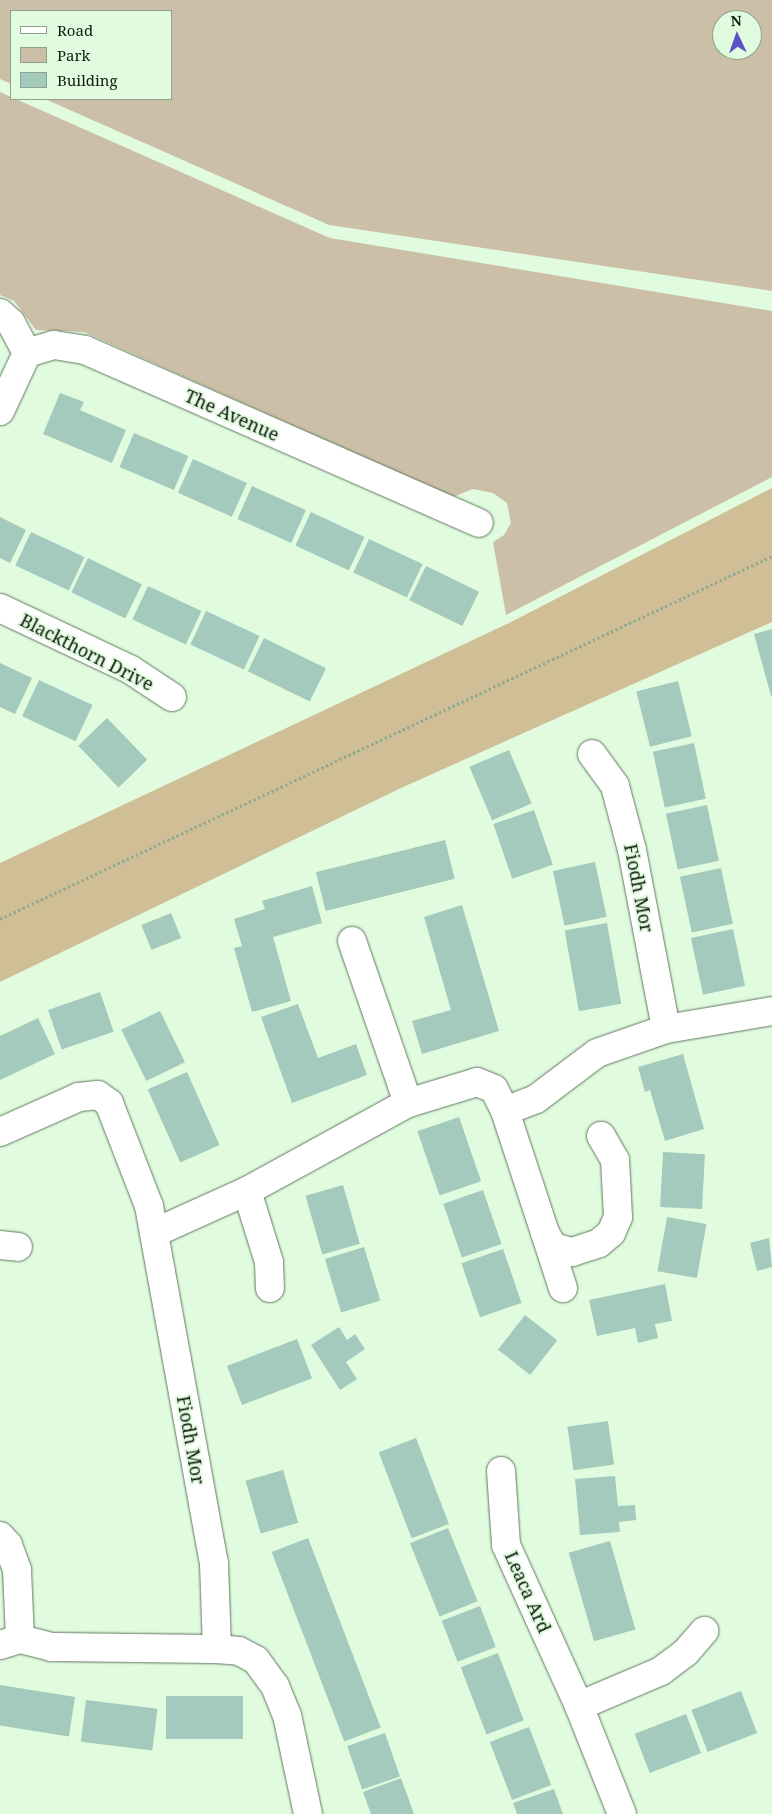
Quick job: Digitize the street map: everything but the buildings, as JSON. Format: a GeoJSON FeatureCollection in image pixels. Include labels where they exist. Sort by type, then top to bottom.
{"type":"FeatureCollection","features":[{"type":"Feature","properties":{"kind":"street"},"geometry":{"type":"LineString","coordinates":[[0,313],[11,323],[27,353],[0,410]]}},
{"type":"Feature","properties":{"kind":"street","name":"The Avenue"},"geometry":{"type":"LineString","coordinates":[[27,353],[54,345],[85,350],[479,523]]}},
{"type":"Feature","properties":{"kind":"street","name":"Blackthorn Drive"},"geometry":{"type":"LineString","coordinates":[[0,608],[130,670],[172,697]]}},
{"type":"Feature","properties":{"kind":"street","name":"Fiodh Mor"},"geometry":{"type":"LineString","coordinates":[[592,754],[615,786],[632,850],[666,1029]]}},
{"type":"Feature","properties":{"kind":"street"},"geometry":{"type":"LineString","coordinates":[[352,941],[408,1103]]}},
{"type":"Feature","properties":{"kind":"street"},"geometry":{"type":"LineString","coordinates":[[505,1111],[536,1099],[597,1053],[666,1029],[772,1011]]}},
{"type":"Feature","properties":{"kind":"street"},"geometry":{"type":"LineString","coordinates":[[154,1233],[247,1191],[408,1103],[477,1082],[494,1089],[505,1111],[563,1288]]}},
{"type":"Feature","properties":{"kind":"street","name":"Fiodh Mor"},"geometry":{"type":"LineString","coordinates":[[0,1132],[79,1097],[98,1095],[109,1103],[149,1206],[214,1563],[217,1649]]}},
{"type":"Feature","properties":{"kind":"street"},"geometry":{"type":"LineString","coordinates":[[545,1233],[553,1247],[572,1252],[600,1244],[611,1233],[618,1217],[615,1160],[601,1136]]}},
{"type":"Feature","properties":{"kind":"street"},"geometry":{"type":"LineString","coordinates":[[247,1191],[269,1262],[270,1288]]}},
{"type":"Feature","properties":{"kind":"street","name":"Leaca Ard"},"geometry":{"type":"LineString","coordinates":[[501,1471],[506,1545],[579,1706],[622,1814]]}},
{"type":"Feature","properties":{"kind":"street"},"geometry":{"type":"LineString","coordinates":[[0,1536],[8,1546],[17,1570],[10,1642],[51,1647],[217,1649],[239,1652],[256,1660],[275,1686],[287,1716],[308,1814]]}},
{"type":"Feature","properties":{"kind":"street"},"geometry":{"type":"LineString","coordinates":[[579,1706],[661,1671],[686,1652],[704,1631]]}},
{"type":"Feature","properties":{"kind":"path"},"geometry":{"type":"LineString","coordinates":[[0,919],[772,556]]}},
{"type":"Feature","properties":{"kind":"green space"},"geometry":{"type":"Polygon","coordinates":[[[0,0],[772,0],[772,291],[329,225],[47,100],[172,100],[172,10],[10,10],[10,84],[0,79],[0,0]]]}},
{"type":"Feature","properties":{"kind":"green space"},"geometry":{"type":"Polygon","coordinates":[[[0,92],[10,96],[10,100],[18,100],[330,238],[772,311],[772,477],[506,615],[493,542],[504,535],[511,523],[507,503],[493,493],[473,489],[453,497],[84,332],[36,330],[14,301],[0,295],[0,92]]]}},
{"type":"Feature","properties":{"kind":"shaded area"},"geometry":{"type":"Polygon","coordinates":[[[772,488],[772,622],[401,788],[0,982],[0,863],[509,623],[772,488]]]}}]}
